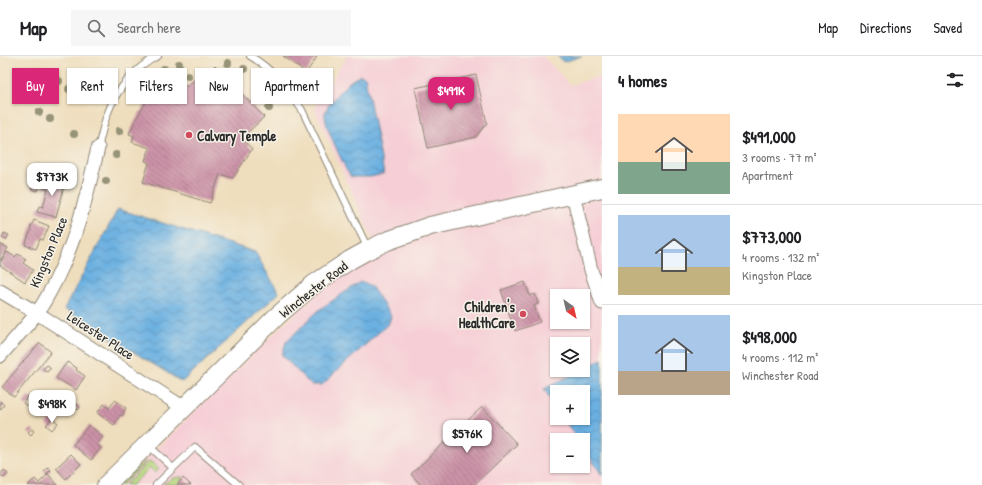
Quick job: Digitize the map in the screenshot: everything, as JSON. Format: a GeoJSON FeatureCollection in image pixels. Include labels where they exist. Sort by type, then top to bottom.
{"type":"FeatureCollection","features":[{"type":"Feature","properties":{"kind":"street","name":"Kingston Place"},"geometry":{"type":"LineString","coordinates":[[0,356],[37,313],[62,269],[72,245],[84,208],[98,148]]}},
{"type":"Feature","properties":{"kind":"street","name":"Winchester Road"},"geometry":{"type":"LineString","coordinates":[[106,485],[272,321],[314,284],[334,270],[368,250],[387,241],[430,226],[602,188]]}},
{"type":"Feature","properties":{"kind":"street"},"geometry":{"type":"LineString","coordinates":[[573,194],[591,270],[602,303]]}},
{"type":"Feature","properties":{"kind":"street","name":"Leicester Place"},"geometry":{"type":"LineString","coordinates":[[0,291],[37,313],[184,408]]}},
{"type":"Feature","properties":{"kind":"lane"},"geometry":{"type":"LineString","coordinates":[[98,148],[107,115],[114,99],[133,74],[158,56]]}},
{"type":"Feature","properties":{"kind":"lane"},"geometry":{"type":"LineString","coordinates":[[250,56],[274,73],[302,110],[368,250]]}},
{"type":"Feature","properties":{"kind":"lane"},"geometry":{"type":"LineString","coordinates":[[147,444],[173,468]]}},
{"type":"Feature","properties":{"kind":"lane"},"geometry":{"type":"LineString","coordinates":[[156,485],[195,447],[239,485]]}},
{"type":"Feature","properties":{"kind":"shaded area"},"geometry":{"type":"Polygon","coordinates":[[[347,56],[543,56],[570,85],[602,76],[602,485],[119,485],[294,314],[320,291],[352,270],[380,255],[314,108],[317,104],[333,104],[333,78],[347,56]]]}},
{"type":"Feature","properties":{"kind":"green space"},"geometry":{"type":"Polygon","coordinates":[[[147,461],[122,485],[119,485],[142,463],[147,461]]]}},
{"type":"Feature","properties":{"kind":"green space"},"geometry":{"type":"Polygon","coordinates":[[[150,461],[158,468],[156,472],[150,468],[132,485],[125,485],[150,461]]]}},
{"type":"Feature","properties":{"kind":"green space"},"geometry":{"type":"Polygon","coordinates":[[[173,478],[183,478],[177,485],[163,484],[173,478]]]}},
{"type":"Feature","properties":{"kind":"water"},"geometry":{"type":"Polygon","coordinates":[[[558,56],[582,56],[563,62],[558,56]]]}},
{"type":"Feature","properties":{"kind":"water"},"geometry":{"type":"Polygon","coordinates":[[[360,75],[365,77],[384,174],[370,177],[351,177],[333,142],[327,125],[325,118],[326,110],[330,104],[333,104],[333,100],[341,90],[360,75]]]}},
{"type":"Feature","properties":{"kind":"water"},"geometry":{"type":"Polygon","coordinates":[[[118,209],[255,252],[279,293],[182,382],[64,309],[118,209]]]}},
{"type":"Feature","properties":{"kind":"water"},"geometry":{"type":"Polygon","coordinates":[[[360,282],[371,286],[391,316],[389,323],[322,385],[311,385],[282,355],[286,342],[320,309],[360,282]]]}},
{"type":"Feature","properties":{"kind":"water"},"geometry":{"type":"Polygon","coordinates":[[[602,359],[602,475],[590,457],[590,433],[573,433],[568,425],[590,425],[590,385],[552,385],[567,377],[590,377],[590,365],[602,359]]]}},
{"type":"Feature","properties":{"kind":"water"},"geometry":{"type":"Polygon","coordinates":[[[550,386],[550,398],[544,389],[550,386]]]}},
{"type":"Feature","properties":{"kind":"building"},"geometry":{"type":"Polygon","coordinates":[[[283,56],[317,57],[309,68],[299,68],[283,56]]]}},
{"type":"Feature","properties":{"kind":"building"},"geometry":{"type":"Polygon","coordinates":[[[476,75],[487,123],[476,137],[428,148],[415,88],[476,75]]]}},
{"type":"Feature","properties":{"kind":"building","name":"Calvary Temple"},"geometry":{"type":"Polygon","coordinates":[[[195,80],[195,104],[243,104],[243,95],[264,117],[242,138],[252,149],[233,178],[220,174],[210,203],[143,182],[149,163],[145,161],[150,148],[132,142],[134,136],[129,134],[145,104],[187,104],[187,86],[195,80]]]}},
{"type":"Feature","properties":{"kind":"building"},"geometry":{"type":"Polygon","coordinates":[[[45,178],[65,183],[56,217],[37,212],[39,206],[43,207],[48,189],[43,188],[45,178]]]}},
{"type":"Feature","properties":{"kind":"building"},"geometry":{"type":"Polygon","coordinates":[[[33,183],[40,185],[38,191],[31,189],[33,183]]]}},
{"type":"Feature","properties":{"kind":"building"},"geometry":{"type":"Polygon","coordinates":[[[34,220],[49,226],[43,240],[40,239],[36,249],[25,245],[34,220]]]}},
{"type":"Feature","properties":{"kind":"building"},"geometry":{"type":"Polygon","coordinates":[[[4,233],[9,235],[6,240],[2,238],[4,233]]]}},
{"type":"Feature","properties":{"kind":"building"},"geometry":{"type":"Polygon","coordinates":[[[0,244],[8,248],[0,261],[0,244]]]}},
{"type":"Feature","properties":{"kind":"building"},"geometry":{"type":"Polygon","coordinates":[[[7,252],[15,257],[18,254],[26,259],[23,263],[33,270],[25,282],[0,265],[7,252]]]}},
{"type":"Feature","properties":{"kind":"building","name":"Children's HealthCare"},"geometry":{"type":"Polygon","coordinates":[[[525,282],[530,296],[535,294],[538,304],[534,306],[540,322],[515,331],[501,290],[525,282]]]}},
{"type":"Feature","properties":{"kind":"building"},"geometry":{"type":"Polygon","coordinates":[[[40,343],[51,352],[14,397],[2,387],[40,343]]]}},
{"type":"Feature","properties":{"kind":"building"},"geometry":{"type":"Polygon","coordinates":[[[67,362],[77,368],[76,370],[85,376],[76,390],[56,378],[67,362]]]}},
{"type":"Feature","properties":{"kind":"building"},"geometry":{"type":"Polygon","coordinates":[[[47,365],[51,368],[47,372],[43,369],[47,365]]]}},
{"type":"Feature","properties":{"kind":"building"},"geometry":{"type":"Polygon","coordinates":[[[28,396],[33,400],[27,406],[23,403],[28,396]]]}},
{"type":"Feature","properties":{"kind":"building"},"geometry":{"type":"Polygon","coordinates":[[[115,400],[126,408],[122,416],[120,415],[114,425],[97,413],[104,404],[109,408],[115,400]]]}},
{"type":"Feature","properties":{"kind":"building"},"geometry":{"type":"Polygon","coordinates":[[[0,401],[4,405],[0,410],[0,401]]]}},
{"type":"Feature","properties":{"kind":"building"},"geometry":{"type":"Polygon","coordinates":[[[77,404],[80,407],[78,410],[74,407],[77,404]]]}},
{"type":"Feature","properties":{"kind":"building"},"geometry":{"type":"Polygon","coordinates":[[[482,407],[517,444],[474,485],[421,485],[411,474],[482,407]]]}},
{"type":"Feature","properties":{"kind":"building"},"geometry":{"type":"Polygon","coordinates":[[[52,418],[58,423],[52,430],[46,425],[52,418]]]}},
{"type":"Feature","properties":{"kind":"building"},"geometry":{"type":"Polygon","coordinates":[[[89,425],[103,437],[97,444],[101,448],[91,460],[73,445],[89,425]]]}},
{"type":"Feature","properties":{"kind":"building"},"geometry":{"type":"Polygon","coordinates":[[[32,429],[34,431],[31,435],[28,432],[32,429]]]}},
{"type":"Feature","properties":{"kind":"building"},"geometry":{"type":"Polygon","coordinates":[[[71,454],[81,464],[66,479],[56,468],[71,454]]]}},
{"type":"Feature","properties":{"kind":"building"},"geometry":{"type":"Polygon","coordinates":[[[48,467],[51,470],[47,474],[44,471],[48,467]]]}},
{"type":"Feature","properties":{"kind":"building"},"geometry":{"type":"Polygon","coordinates":[[[4,470],[8,474],[4,478],[0,475],[4,470]]]}},
{"type":"Feature","properties":{"kind":"building"},"geometry":{"type":"Polygon","coordinates":[[[48,474],[58,485],[28,485],[35,479],[39,483],[48,474]]]}},
{"type":"Feature","properties":{"kind":"building"},"geometry":{"type":"Polygon","coordinates":[[[183,478],[191,485],[177,485],[183,478]]]}},
{"type":"Feature","properties":{"kind":"place","name":"Calvary Temple"},"geometry":{"type":"Point","coordinates":[189,135]}},
{"type":"Feature","properties":{"kind":"place","name":"Children's HealthCare"},"geometry":{"type":"Point","coordinates":[523,314]}}]}
